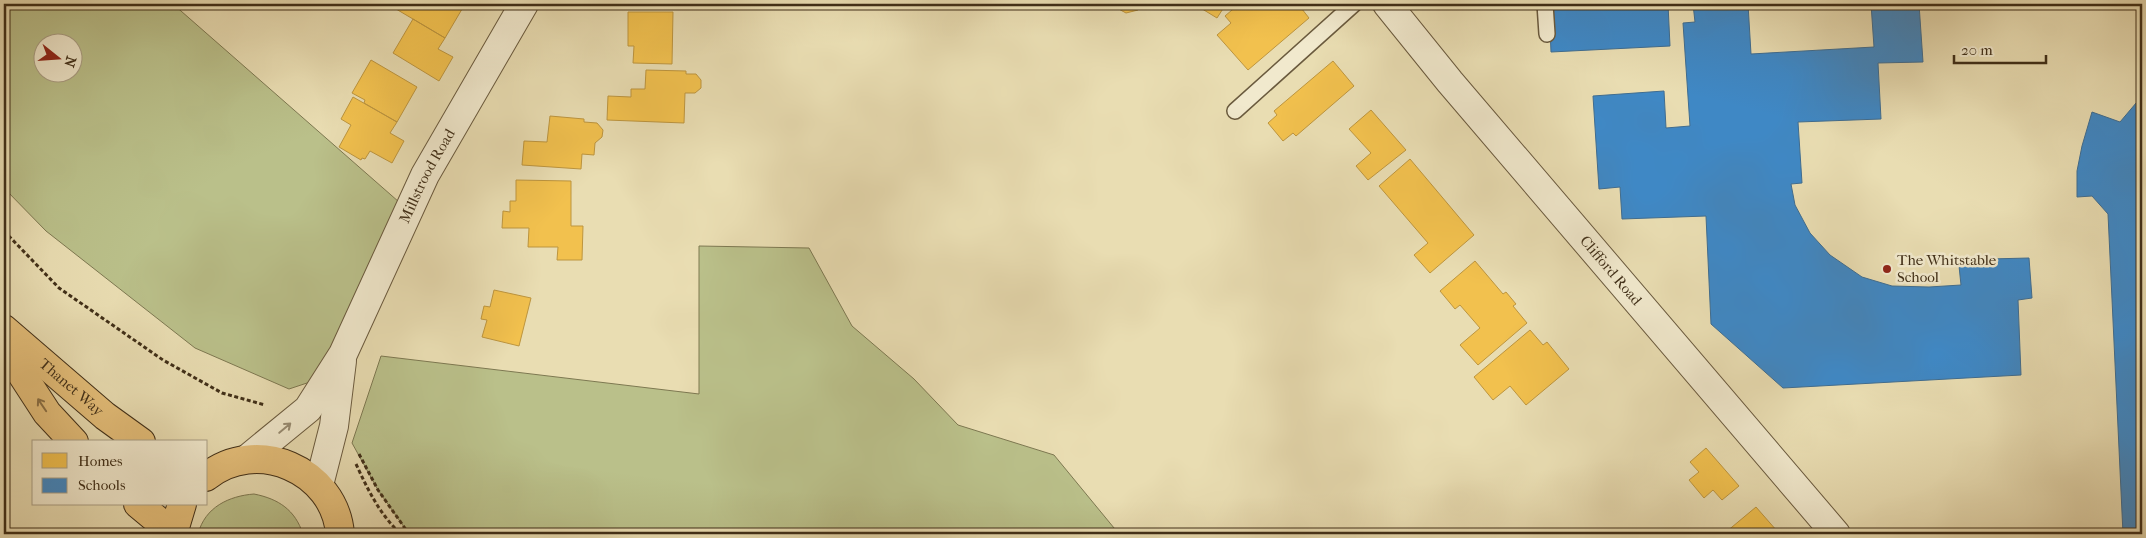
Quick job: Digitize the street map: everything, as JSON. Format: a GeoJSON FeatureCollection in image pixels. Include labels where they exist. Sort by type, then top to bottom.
{"type":"FeatureCollection","features":[{"type":"Feature","properties":{"kind":"main road","name":"Thanet Way"},"geometry":{"type":"LineString","coordinates":[[4,329],[105,416],[138,440]]}},
{"type":"Feature","properties":{"kind":"main road","name":"Thanet Way"},"geometry":{"type":"LineString","coordinates":[[4,348],[47,413],[72,440]]}},
{"type":"Feature","properties":{"kind":"main road"},"geometry":{"type":"LineString","coordinates":[[210,470],[231,462],[247,459],[274,460],[298,469],[320,485],[332,502],[344,530]]}},
{"type":"Feature","properties":{"kind":"main road"},"geometry":{"type":"LineString","coordinates":[[140,506],[173,534],[181,506]]}},
{"type":"Feature","properties":{"kind":"street","name":"Millstrood Road"},"geometry":{"type":"LineString","coordinates":[[247,459],[308,409],[343,354],[425,175],[524,4]]}},
{"type":"Feature","properties":{"kind":"street","name":"Clifford Road"},"geometry":{"type":"LineString","coordinates":[[1388,4],[1450,82],[1836,534]]}},
{"type":"Feature","properties":{"kind":"street","name":"Millstrood Road"},"geometry":{"type":"LineString","coordinates":[[320,485],[343,436],[343,354]]}},
{"type":"Feature","properties":{"kind":"lane"},"geometry":{"type":"LineString","coordinates":[[1235,111],[1354,4]]}},
{"type":"Feature","properties":{"kind":"lane"},"geometry":{"type":"LineString","coordinates":[[1545,4],[1547,34]]}},
{"type":"Feature","properties":{"kind":"path"},"geometry":{"type":"LineString","coordinates":[[4,231],[59,288],[163,360],[222,393],[301,414]]}},
{"type":"Feature","properties":{"kind":"path"},"geometry":{"type":"LineString","coordinates":[[343,436],[370,494],[391,524],[401,534]]}},
{"type":"Feature","properties":{"kind":"path"},"geometry":{"type":"LineString","coordinates":[[343,436],[409,534]]}},
{"type":"Feature","properties":{"kind":"green space"},"geometry":{"type":"Polygon","coordinates":[[[4,4],[173,4],[399,202],[340,336],[310,382],[289,389],[195,348],[46,231],[4,188],[4,4]]]}},
{"type":"Feature","properties":{"kind":"green space"},"geometry":{"type":"Polygon","coordinates":[[[699,246],[809,248],[852,326],[914,379],[958,425],[1054,455],[1119,534],[409,534],[378,490],[352,443],[381,356],[699,394],[699,246]]]}},
{"type":"Feature","properties":{"kind":"green space"},"geometry":{"type":"Polygon","coordinates":[[[254,494],[271,499],[285,507],[295,518],[303,534],[198,534],[206,517],[219,505],[236,497],[254,494]]]}},
{"type":"Feature","properties":{"kind":"building: Homes"},"geometry":{"type":"Polygon","coordinates":[[[393,4],[465,4],[445,38],[391,6],[393,4]]]}},
{"type":"Feature","properties":{"kind":"building: Homes"},"geometry":{"type":"Polygon","coordinates":[[[632,4],[675,4],[675,6],[632,6],[632,4]]]}},
{"type":"Feature","properties":{"kind":"building: Homes"},"geometry":{"type":"Polygon","coordinates":[[[1115,4],[1141,4],[1138,10],[1126,13],[1115,7],[1115,4]]]}},
{"type":"Feature","properties":{"kind":"building: Homes"},"geometry":{"type":"Polygon","coordinates":[[[1201,4],[1226,4],[1217,18],[1199,7],[1201,4]]]}},
{"type":"Feature","properties":{"kind":"building: Homes"},"geometry":{"type":"Polygon","coordinates":[[[1239,4],[1257,4],[1259,6],[1262,4],[1298,4],[1309,18],[1248,70],[1217,35],[1231,23],[1225,16],[1239,4]]]}},
{"type":"Feature","properties":{"kind":"building: Homes"},"geometry":{"type":"Polygon","coordinates":[[[628,12],[673,12],[672,64],[633,63],[634,46],[628,46],[628,12]]]}},
{"type":"Feature","properties":{"kind":"building: Homes"},"geometry":{"type":"Polygon","coordinates":[[[413,19],[445,38],[438,49],[453,57],[439,81],[393,53],[413,19]]]}},
{"type":"Feature","properties":{"kind":"building: Homes"},"geometry":{"type":"Polygon","coordinates":[[[371,60],[417,87],[397,122],[364,103],[365,100],[352,93],[371,60]]]}},
{"type":"Feature","properties":{"kind":"building: Homes"},"geometry":{"type":"Polygon","coordinates":[[[1333,61],[1354,86],[1296,136],[1293,133],[1283,141],[1268,123],[1277,115],[1274,111],[1333,61]]]}},
{"type":"Feature","properties":{"kind":"building: Homes"},"geometry":{"type":"Polygon","coordinates":[[[646,70],[686,71],[686,74],[696,74],[701,80],[701,88],[695,93],[685,93],[684,123],[607,120],[608,96],[631,97],[631,89],[645,89],[646,70]]]}},
{"type":"Feature","properties":{"kind":"building: Homes"},"geometry":{"type":"Polygon","coordinates":[[[353,97],[397,122],[390,133],[404,141],[392,163],[370,151],[365,159],[362,158],[361,160],[339,147],[351,125],[341,119],[353,97]]]}},
{"type":"Feature","properties":{"kind":"building: Homes"},"geometry":{"type":"Polygon","coordinates":[[[1371,110],[1406,150],[1368,180],[1356,166],[1371,153],[1349,129],[1371,110]]]}},
{"type":"Feature","properties":{"kind":"building: Homes"},"geometry":{"type":"Polygon","coordinates":[[[550,116],[584,119],[584,122],[597,123],[603,130],[602,137],[595,143],[594,155],[582,154],[581,169],[522,165],[524,141],[547,142],[550,116]]]}},
{"type":"Feature","properties":{"kind":"building: Homes"},"geometry":{"type":"Polygon","coordinates":[[[1410,159],[1474,235],[1430,273],[1414,255],[1428,243],[1379,186],[1410,159]]]}},
{"type":"Feature","properties":{"kind":"building: Homes"},"geometry":{"type":"Polygon","coordinates":[[[516,180],[571,181],[571,226],[583,226],[582,260],[557,260],[558,247],[528,247],[529,228],[502,228],[503,211],[510,212],[510,201],[516,201],[516,180]]]}},
{"type":"Feature","properties":{"kind":"building: Homes"},"geometry":{"type":"Polygon","coordinates":[[[1475,261],[1503,294],[1506,292],[1516,304],[1513,306],[1527,323],[1478,365],[1460,345],[1480,328],[1460,305],[1455,309],[1440,291],[1475,261]]]}},
{"type":"Feature","properties":{"kind":"building: Homes"},"geometry":{"type":"Polygon","coordinates":[[[494,290],[531,298],[519,346],[482,337],[487,320],[481,319],[484,306],[490,307],[494,290]]]}},
{"type":"Feature","properties":{"kind":"building: Homes"},"geometry":{"type":"Polygon","coordinates":[[[1530,330],[1543,345],[1547,342],[1569,369],[1526,405],[1510,386],[1493,400],[1474,377],[1530,330]]]}},
{"type":"Feature","properties":{"kind":"building: Homes"},"geometry":{"type":"Polygon","coordinates":[[[1706,448],[1739,486],[1722,500],[1713,490],[1704,498],[1689,480],[1699,472],[1690,462],[1706,448]]]}},
{"type":"Feature","properties":{"kind":"building: Homes"},"geometry":{"type":"Polygon","coordinates":[[[1756,507],[1777,531],[1773,534],[1728,534],[1726,532],[1756,507]]]}},
{"type":"Feature","properties":{"kind":"building: Schools"},"geometry":{"type":"Polygon","coordinates":[[[1549,4],[1668,4],[1670,46],[1551,52],[1549,4]]]}},
{"type":"Feature","properties":{"kind":"building: Schools"},"geometry":{"type":"Polygon","coordinates":[[[1693,4],[1748,4],[1751,54],[1874,47],[1871,4],[1919,4],[1923,62],[1878,63],[1881,119],[1798,122],[1802,183],[1791,184],[1795,205],[1810,233],[1830,255],[1862,277],[1892,286],[1929,287],[1961,285],[1959,266],[1989,265],[1989,259],[2029,258],[2032,298],[2018,300],[2021,375],[1783,388],[1711,324],[1706,216],[1622,219],[1620,187],[1599,189],[1593,96],[1664,91],[1666,128],[1690,126],[1683,23],[1695,22],[1693,4]]]}},
{"type":"Feature","properties":{"kind":"building: Schools"},"geometry":{"type":"Polygon","coordinates":[[[2142,96],[2142,534],[2123,534],[2108,214],[2092,196],[2077,197],[2077,171],[2092,112],[2120,122],[2142,96]]]}},
{"type":"Feature","properties":{"kind":"place","name":"The Whitstable School"},"geometry":{"type":"Point","coordinates":[1887,269]}}]}
